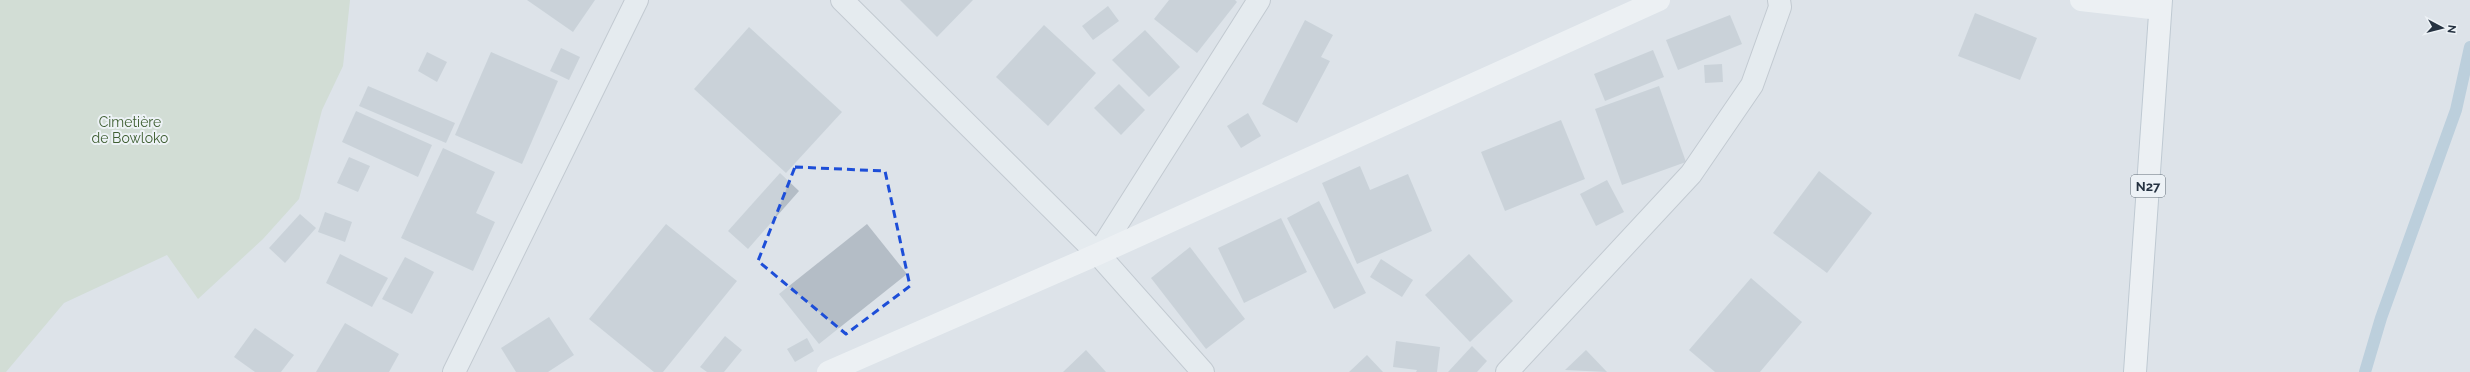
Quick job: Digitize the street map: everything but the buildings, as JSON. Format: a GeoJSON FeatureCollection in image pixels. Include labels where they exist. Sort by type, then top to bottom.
{"type":"FeatureCollection","features":[{"type":"Feature","properties":{"kind":"street"},"geometry":{"type":"LineString","coordinates":[[454,372],[637,0]]}},
{"type":"Feature","properties":{"kind":"street"},"geometry":{"type":"LineString","coordinates":[[842,0],[1098,254],[1203,372]]}},
{"type":"Feature","properties":{"kind":"street"},"geometry":{"type":"LineString","coordinates":[[1098,254],[1259,0]]}},
{"type":"Feature","properties":{"kind":"street"},"geometry":{"type":"LineString","coordinates":[[828,372],[1098,254],[1659,0]]}},
{"type":"Feature","properties":{"kind":"street"},"geometry":{"type":"LineString","coordinates":[[1507,372],[1691,174],[1752,85],[1780,7],[1779,0]]}},
{"type":"Feature","properties":{"kind":"street"},"geometry":{"type":"LineString","coordinates":[[2081,0],[2160,4]]}},
{"type":"Feature","properties":{"kind":"street","name":"N27"},"geometry":{"type":"LineString","coordinates":[[2135,372],[2160,4]]}},
{"type":"Feature","properties":{"kind":"highlighted area"},"geometry":{"type":"Polygon","coordinates":[[[795,167],[885,171],[910,286],[846,334],[758,261],[795,167]]]}},
{"type":"Feature","properties":{"kind":"green space","name":"Cimetière de Bowloko"},"geometry":{"type":"Polygon","coordinates":[[[0,0],[350,0],[343,66],[322,110],[299,199],[263,239],[198,299],[167,255],[64,303],[6,372],[0,372],[0,0]]]}},
{"type":"Feature","properties":{"kind":"waterway"},"geometry":{"type":"LineString","coordinates":[[2365,372],[2381,318],[2456,110],[2470,47]]}}]}
